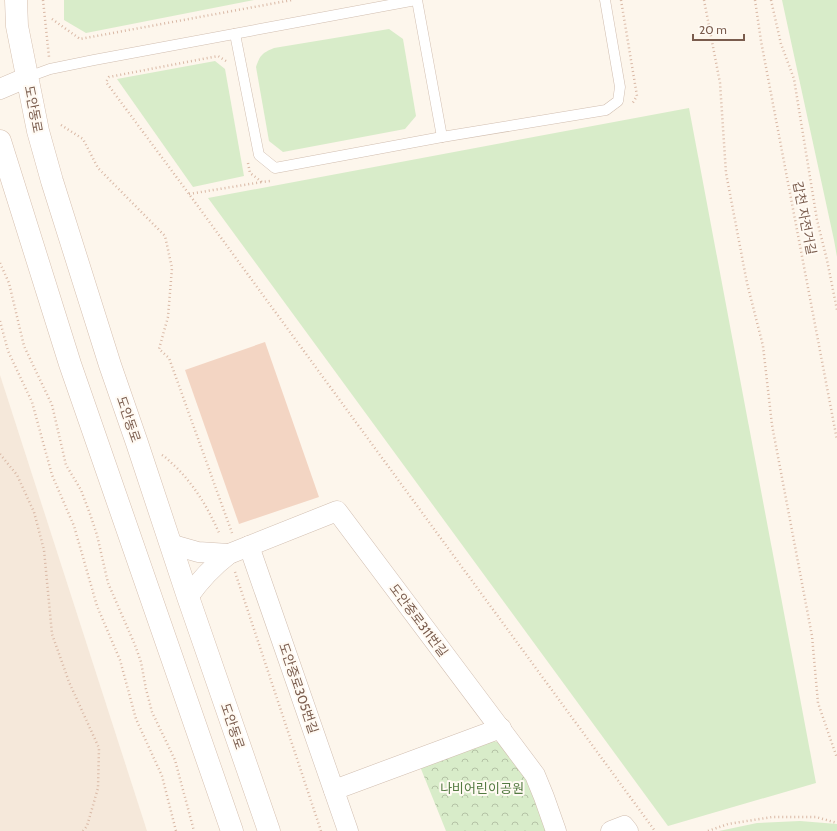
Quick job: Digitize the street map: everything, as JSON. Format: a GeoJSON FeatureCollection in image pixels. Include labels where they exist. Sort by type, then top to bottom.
{"type":"FeatureCollection","features":[{"type":"Feature","properties":{"kind":"main road","name":"도안동로"},"geometry":{"type":"LineString","coordinates":[[16,0],[18,26],[38,131],[52,181],[108,358],[138,443],[170,544],[269,831]]}},
{"type":"Feature","properties":{"kind":"main road"},"geometry":{"type":"LineString","coordinates":[[0,141],[70,364],[232,831]]}},
{"type":"Feature","properties":{"kind":"street"},"geometry":{"type":"LineString","coordinates":[[0,89],[28,77]]}},
{"type":"Feature","properties":{"kind":"street","name":"도안중로311번길"},"geometry":{"type":"LineString","coordinates":[[229,554],[337,511],[535,775],[556,831]]}},
{"type":"Feature","properties":{"kind":"street"},"geometry":{"type":"LineString","coordinates":[[170,544],[198,552],[229,554]]}},
{"type":"Feature","properties":{"kind":"street","name":"도안중로305번길"},"geometry":{"type":"LineString","coordinates":[[249,546],[348,831]]}},
{"type":"Feature","properties":{"kind":"street"},"geometry":{"type":"LineString","coordinates":[[188,596],[215,564],[229,554]]}},
{"type":"Feature","properties":{"kind":"street"},"geometry":{"type":"LineString","coordinates":[[334,790],[500,728]]}},
{"type":"Feature","properties":{"kind":"street"},"geometry":{"type":"LineString","coordinates":[[611,831],[624,826],[628,831]]}},
{"type":"Feature","properties":{"kind":"lane"},"geometry":{"type":"LineString","coordinates":[[5,0],[18,26]]}},
{"type":"Feature","properties":{"kind":"lane"},"geometry":{"type":"LineString","coordinates":[[28,77],[50,69],[417,0],[442,138]]}},
{"type":"Feature","properties":{"kind":"lane"},"geometry":{"type":"LineString","coordinates":[[235,34],[259,155],[275,168],[606,110],[618,101],[620,87],[605,0]]}},
{"type":"Feature","properties":{"kind":"path"},"geometry":{"type":"LineString","coordinates":[[43,0],[50,69]]}},
{"type":"Feature","properties":{"kind":"path"},"geometry":{"type":"LineString","coordinates":[[52,19],[80,39],[292,0]]}},
{"type":"Feature","properties":{"kind":"path"},"geometry":{"type":"LineString","coordinates":[[621,0],[638,96],[630,107]]}},
{"type":"Feature","properties":{"kind":"path"},"geometry":{"type":"LineString","coordinates":[[704,0],[720,83],[726,173],[747,283],[763,346],[772,425],[812,636],[818,703],[837,758]]}},
{"type":"Feature","properties":{"kind":"path","name":"갑천 자전거길"},"geometry":{"type":"LineString","coordinates":[[755,0],[764,57],[837,440]]}},
{"type":"Feature","properties":{"kind":"path"},"geometry":{"type":"LineString","coordinates":[[771,0],[781,44],[794,79],[817,220],[837,310]]}},
{"type":"Feature","properties":{"kind":"path"},"geometry":{"type":"LineString","coordinates":[[228,62],[218,56],[109,77],[106,82],[190,194],[655,831]]}},
{"type":"Feature","properties":{"kind":"path"},"geometry":{"type":"LineString","coordinates":[[60,125],[83,140],[98,168],[165,236],[172,268],[168,318],[159,350],[169,358]]}},
{"type":"Feature","properties":{"kind":"path"},"geometry":{"type":"LineString","coordinates":[[247,159],[250,173],[262,182]]}},
{"type":"Feature","properties":{"kind":"path"},"geometry":{"type":"LineString","coordinates":[[190,194],[278,179]]}},
{"type":"Feature","properties":{"kind":"path"},"geometry":{"type":"LineString","coordinates":[[0,263],[8,283],[24,346],[52,405],[66,465],[81,490],[97,535],[108,583],[135,645],[152,712],[175,760],[194,831]]}},
{"type":"Feature","properties":{"kind":"path"},"geometry":{"type":"LineString","coordinates":[[0,321],[8,351],[32,402],[52,475],[74,526],[97,606],[120,660],[136,719],[162,776],[176,831]]}},
{"type":"Feature","properties":{"kind":"path"},"geometry":{"type":"LineString","coordinates":[[138,443],[164,456],[184,475],[213,518],[229,554],[321,831]]}},
{"type":"Feature","properties":{"kind":"path"},"geometry":{"type":"LineString","coordinates":[[0,454],[17,475],[34,512],[44,550],[52,634],[70,682],[99,748],[98,788],[87,826],[83,831]]}},
{"type":"Feature","properties":{"kind":"path"},"geometry":{"type":"LineString","coordinates":[[708,831],[728,824],[772,817],[816,817],[837,823]]}},
{"type":"Feature","properties":{"kind":"shaded area"},"geometry":{"type":"Polygon","coordinates":[[[0,375],[147,831],[0,831],[0,375]]]}},
{"type":"Feature","properties":{"kind":"green space"},"geometry":{"type":"Polygon","coordinates":[[[64,0],[254,0],[86,33],[64,20],[64,0]]]}},
{"type":"Feature","properties":{"kind":"green space"},"geometry":{"type":"Polygon","coordinates":[[[782,0],[837,0],[837,257],[834,240],[782,0]]]}},
{"type":"Feature","properties":{"kind":"green space"},"geometry":{"type":"Polygon","coordinates":[[[389,29],[403,39],[416,116],[405,129],[283,152],[269,141],[256,67],[262,55],[274,48],[389,29]]]}},
{"type":"Feature","properties":{"kind":"green space"},"geometry":{"type":"Polygon","coordinates":[[[215,61],[225,69],[244,176],[193,187],[117,79],[215,61]]]}},
{"type":"Feature","properties":{"kind":"green space"},"geometry":{"type":"Polygon","coordinates":[[[689,108],[816,783],[668,826],[208,198],[689,108]]]}},
{"type":"Feature","properties":{"kind":"green space","name":"나비어린이공원"},"geometry":{"type":"Polygon","coordinates":[[[490,740],[501,743],[528,778],[546,831],[446,831],[419,764],[490,740]]]}},
{"type":"Feature","properties":{"kind":"green space"},"geometry":{"type":"Polygon","coordinates":[[[800,821],[837,824],[837,831],[719,831],[757,823],[800,821]]]}},
{"type":"Feature","properties":{"kind":"building"},"geometry":{"type":"Polygon","coordinates":[[[265,342],[319,497],[239,524],[185,370],[265,342]]]}}]}
